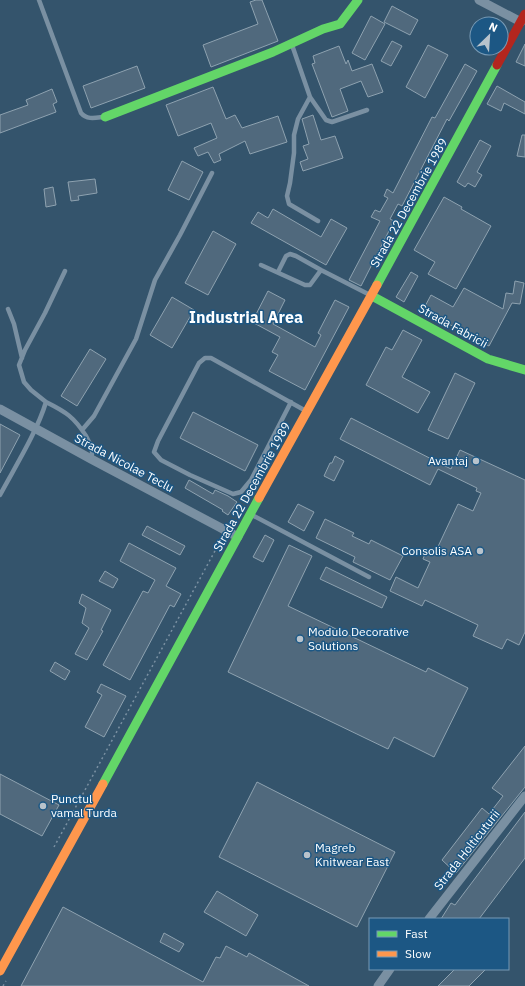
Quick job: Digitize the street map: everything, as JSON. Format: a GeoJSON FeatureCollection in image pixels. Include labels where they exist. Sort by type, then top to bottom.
{"type":"FeatureCollection","features":[{"type":"Feature","properties":{"kind":"main road"},"geometry":{"type":"LineString","coordinates":[[105,117],[273,52],[323,29],[340,24],[358,0]]}},
{"type":"Feature","properties":{"kind":"main road","name":"Strada 22 Decembrie 1989"},"geometry":{"type":"LineString","coordinates":[[0,971],[372,296],[523,18]]}},
{"type":"Feature","properties":{"kind":"main road","name":"Strada Fabricii"},"geometry":{"type":"LineString","coordinates":[[372,296],[488,359],[525,370]]}},
{"type":"Feature","properties":{"kind":"street"},"geometry":{"type":"LineString","coordinates":[[479,0],[523,18]]}},
{"type":"Feature","properties":{"kind":"street","name":"Strada Nicolae Teclu"},"geometry":{"type":"LineString","coordinates":[[0,408],[91,459],[238,537]]}},
{"type":"Feature","properties":{"kind":"street","name":"Strada Holticuturii"},"geometry":{"type":"LineString","coordinates":[[430,918],[525,796]]}},
{"type":"Feature","properties":{"kind":"street"},"geometry":{"type":"LineString","coordinates":[[378,986],[389,970]]}},
{"type":"Feature","properties":{"kind":"lane"},"geometry":{"type":"LineString","coordinates":[[39,0],[81,113],[84,116],[92,118],[105,117]]}},
{"type":"Feature","properties":{"kind":"lane"},"geometry":{"type":"LineString","coordinates":[[292,44],[310,97],[326,120],[332,122],[367,110]]}},
{"type":"Feature","properties":{"kind":"lane"},"geometry":{"type":"LineString","coordinates":[[310,97],[298,119],[294,135],[294,153],[286,196],[289,204],[318,221]]}},
{"type":"Feature","properties":{"kind":"lane"},"geometry":{"type":"LineString","coordinates":[[82,430],[94,416],[136,339],[155,280],[212,173]]}},
{"type":"Feature","properties":{"kind":"lane"},"geometry":{"type":"LineString","coordinates":[[278,272],[286,256],[290,254],[372,296]]}},
{"type":"Feature","properties":{"kind":"lane"},"geometry":{"type":"LineString","coordinates":[[261,265],[305,285],[310,285],[321,270]]}},
{"type":"Feature","properties":{"kind":"lane"},"geometry":{"type":"LineString","coordinates":[[65,271],[19,365],[24,382],[31,390],[46,402],[62,410],[78,423],[93,450],[91,459]]}},
{"type":"Feature","properties":{"kind":"lane"},"geometry":{"type":"LineString","coordinates":[[8,309],[14,324],[22,358]]}},
{"type":"Feature","properties":{"kind":"lane"},"geometry":{"type":"LineString","coordinates":[[291,402],[250,480],[242,492],[233,494],[190,475],[161,460],[154,452],[158,441],[199,363],[205,358],[211,358],[308,411]]}},
{"type":"Feature","properties":{"kind":"lane"},"geometry":{"type":"LineString","coordinates":[[0,495],[36,428],[46,402]]}},
{"type":"Feature","properties":{"kind":"lane"},"geometry":{"type":"LineString","coordinates":[[251,514],[369,577]]}},
{"type":"Feature","properties":{"kind":"path"},"geometry":{"type":"LineString","coordinates":[[52,850],[226,531]]}},
{"type":"Feature","properties":{"kind":"building"},"geometry":{"type":"Polygon","coordinates":[[[262,0],[278,41],[211,67],[203,45],[258,24],[250,2],[262,0]]]}},
{"type":"Feature","properties":{"kind":"building"},"geometry":{"type":"Polygon","coordinates":[[[392,6],[418,20],[410,35],[384,22],[392,6]]]}},
{"type":"Feature","properties":{"kind":"building"},"geometry":{"type":"Polygon","coordinates":[[[371,16],[385,24],[365,60],[352,53],[371,16]]]}},
{"type":"Feature","properties":{"kind":"building"},"geometry":{"type":"Polygon","coordinates":[[[392,41],[402,46],[391,66],[381,61],[392,41]]]}},
{"type":"Feature","properties":{"kind":"building"},"geometry":{"type":"Polygon","coordinates":[[[525,44],[525,66],[516,62],[525,44]]]}},
{"type":"Feature","properties":{"kind":"building"},"geometry":{"type":"Polygon","coordinates":[[[428,45],[448,55],[425,98],[406,87],[428,45]]]}},
{"type":"Feature","properties":{"kind":"building"},"geometry":{"type":"Polygon","coordinates":[[[339,46],[346,64],[348,60],[352,71],[372,64],[383,92],[368,97],[361,81],[340,89],[348,111],[332,117],[312,64],[315,63],[313,56],[339,46]]]}},
{"type":"Feature","properties":{"kind":"building"},"geometry":{"type":"Polygon","coordinates":[[[465,64],[477,71],[449,121],[447,119],[402,206],[398,204],[390,219],[394,221],[361,286],[349,280],[380,221],[371,217],[375,210],[380,212],[388,198],[384,196],[387,189],[393,193],[432,117],[435,118],[465,64]]]}},
{"type":"Feature","properties":{"kind":"building"},"geometry":{"type":"Polygon","coordinates":[[[137,66],[145,88],[91,108],[83,86],[137,66]]]}},
{"type":"Feature","properties":{"kind":"building"},"geometry":{"type":"Polygon","coordinates":[[[497,86],[525,102],[525,114],[504,103],[501,111],[487,104],[497,86]]]}},
{"type":"Feature","properties":{"kind":"building"},"geometry":{"type":"Polygon","coordinates":[[[213,87],[226,119],[235,115],[242,128],[278,116],[287,142],[250,154],[245,141],[219,154],[221,160],[214,163],[208,152],[198,156],[194,148],[217,138],[211,123],[178,136],[166,105],[213,87]]]}},
{"type":"Feature","properties":{"kind":"building"},"geometry":{"type":"Polygon","coordinates":[[[52,89],[57,102],[53,104],[56,112],[0,133],[0,115],[28,105],[26,100],[52,89]]]}},
{"type":"Feature","properties":{"kind":"building"},"geometry":{"type":"Polygon","coordinates":[[[313,115],[321,140],[335,136],[343,158],[303,171],[300,162],[308,159],[303,146],[309,144],[302,119],[313,115]]]}},
{"type":"Feature","properties":{"kind":"building"},"geometry":{"type":"Polygon","coordinates":[[[522,135],[525,135],[525,157],[517,156],[522,135]]]}},
{"type":"Feature","properties":{"kind":"building"},"geometry":{"type":"Polygon","coordinates":[[[480,140],[491,146],[477,172],[482,175],[475,187],[468,183],[465,187],[457,182],[480,140]]]}},
{"type":"Feature","properties":{"kind":"building"},"geometry":{"type":"Polygon","coordinates":[[[182,161],[203,172],[189,200],[168,190],[182,161]]]}},
{"type":"Feature","properties":{"kind":"building"},"geometry":{"type":"Polygon","coordinates":[[[95,179],[97,193],[78,196],[79,200],[71,201],[68,182],[95,179]]]}},
{"type":"Feature","properties":{"kind":"building"},"geometry":{"type":"Polygon","coordinates":[[[53,187],[56,205],[46,207],[44,189],[53,187]]]}},
{"type":"Feature","properties":{"kind":"building"},"geometry":{"type":"Polygon","coordinates":[[[444,197],[462,207],[461,209],[491,226],[456,289],[428,274],[435,262],[414,250],[444,197]]]}},
{"type":"Feature","properties":{"kind":"building"},"geometry":{"type":"Polygon","coordinates":[[[273,209],[321,237],[331,219],[347,228],[326,265],[251,223],[258,212],[268,218],[273,209]]]}},
{"type":"Feature","properties":{"kind":"building"},"geometry":{"type":"Polygon","coordinates":[[[213,231],[236,244],[208,295],[185,283],[213,231]]]}},
{"type":"Feature","properties":{"kind":"building"},"geometry":{"type":"Polygon","coordinates":[[[411,272],[418,276],[404,302],[396,297],[411,272]]]}},
{"type":"Feature","properties":{"kind":"building"},"geometry":{"type":"Polygon","coordinates":[[[515,281],[524,283],[520,304],[512,303],[489,346],[423,310],[431,295],[453,307],[464,288],[503,309],[506,293],[513,294],[515,281]]]}},
{"type":"Feature","properties":{"kind":"building"},"geometry":{"type":"Polygon","coordinates":[[[268,291],[285,300],[273,324],[315,347],[321,335],[318,333],[335,300],[349,307],[305,390],[269,371],[278,355],[272,352],[280,337],[252,322],[268,291]]]}},
{"type":"Feature","properties":{"kind":"building"},"geometry":{"type":"Polygon","coordinates":[[[172,297],[194,310],[172,348],[150,335],[172,297]]]}},
{"type":"Feature","properties":{"kind":"building"},"geometry":{"type":"Polygon","coordinates":[[[403,330],[422,340],[402,377],[430,392],[418,413],[366,385],[386,347],[392,350],[403,330]]]}},
{"type":"Feature","properties":{"kind":"building"},"geometry":{"type":"Polygon","coordinates":[[[90,349],[106,359],[77,406],[61,396],[90,349]]]}},
{"type":"Feature","properties":{"kind":"building"},"geometry":{"type":"Polygon","coordinates":[[[455,373],[475,383],[448,439],[428,430],[455,373]]]}},
{"type":"Feature","properties":{"kind":"building"},"geometry":{"type":"Polygon","coordinates":[[[193,412],[258,445],[245,471],[180,438],[193,412]]]}},
{"type":"Feature","properties":{"kind":"building","name":"Consolis ASA"},"geometry":{"type":"Polygon","coordinates":[[[351,418],[451,469],[460,450],[525,480],[525,632],[519,645],[507,639],[502,649],[473,636],[478,625],[425,600],[422,606],[390,591],[396,577],[418,588],[430,562],[423,559],[427,549],[435,553],[458,504],[473,511],[481,493],[476,491],[477,488],[438,469],[430,485],[340,439],[351,418]]]}},
{"type":"Feature","properties":{"kind":"building"},"geometry":{"type":"Polygon","coordinates":[[[0,424],[20,435],[0,473],[0,424]]]}},
{"type":"Feature","properties":{"kind":"building"},"geometry":{"type":"Polygon","coordinates":[[[335,456],[344,461],[334,481],[324,476],[335,456]]]}},
{"type":"Feature","properties":{"kind":"building"},"geometry":{"type":"Polygon","coordinates":[[[189,480],[213,494],[215,490],[237,502],[228,515],[222,511],[223,510],[185,488],[189,480]]]}},
{"type":"Feature","properties":{"kind":"building"},"geometry":{"type":"Polygon","coordinates":[[[298,504],[314,512],[304,531],[288,522],[298,504]]]}},
{"type":"Feature","properties":{"kind":"building"},"geometry":{"type":"Polygon","coordinates":[[[325,519],[354,533],[352,536],[369,544],[371,540],[403,556],[390,580],[353,562],[355,557],[316,538],[325,519]]]}},
{"type":"Feature","properties":{"kind":"building"},"geometry":{"type":"Polygon","coordinates":[[[147,526],[185,546],[180,555],[142,535],[147,526]]]}},
{"type":"Feature","properties":{"kind":"building"},"geometry":{"type":"Polygon","coordinates":[[[265,535],[274,540],[263,562],[253,557],[265,535]]]}},
{"type":"Feature","properties":{"kind":"building"},"geometry":{"type":"Polygon","coordinates":[[[129,543],[176,568],[166,586],[181,594],[174,607],[170,605],[130,680],[103,665],[143,591],[148,593],[155,580],[120,561],[129,543]]]}},
{"type":"Feature","properties":{"kind":"building","name":"Modulo Decorative Solutions"},"geometry":{"type":"Polygon","coordinates":[[[289,545],[312,556],[288,606],[426,672],[428,668],[468,688],[434,757],[394,737],[388,749],[228,672],[289,545]]]}},
{"type":"Feature","properties":{"kind":"building"},"geometry":{"type":"Polygon","coordinates":[[[326,567],[387,597],[382,608],[320,579],[326,567]]]}},
{"type":"Feature","properties":{"kind":"building"},"geometry":{"type":"Polygon","coordinates":[[[105,571],[118,579],[113,588],[99,581],[105,571]]]}},
{"type":"Feature","properties":{"kind":"building"},"geometry":{"type":"Polygon","coordinates":[[[82,594],[111,610],[101,630],[103,631],[87,660],[75,654],[89,628],[82,623],[86,608],[79,603],[82,594]]]}},
{"type":"Feature","properties":{"kind":"building"},"geometry":{"type":"Polygon","coordinates":[[[55,662],[70,671],[65,680],[50,671],[55,662]]]}},
{"type":"Feature","properties":{"kind":"building"},"geometry":{"type":"Polygon","coordinates":[[[101,684],[126,696],[104,737],[85,727],[102,695],[97,692],[101,684]]]}},
{"type":"Feature","properties":{"kind":"building"},"geometry":{"type":"Polygon","coordinates":[[[525,746],[525,787],[456,873],[442,860],[482,808],[489,814],[503,796],[492,788],[525,746]]]}},
{"type":"Feature","properties":{"kind":"building"},"geometry":{"type":"Polygon","coordinates":[[[0,774],[59,805],[42,836],[0,814],[0,774]]]}},
{"type":"Feature","properties":{"kind":"building","name":"Magreb Knitwear East"},"geometry":{"type":"Polygon","coordinates":[[[257,782],[395,852],[357,927],[219,857],[257,782]]]}},
{"type":"Feature","properties":{"kind":"building"},"geometry":{"type":"Polygon","coordinates":[[[525,812],[525,858],[480,918],[442,918],[451,903],[455,905],[525,812]]]}},
{"type":"Feature","properties":{"kind":"building"},"geometry":{"type":"Polygon","coordinates":[[[217,891],[258,915],[246,936],[204,912],[217,891]]]}},
{"type":"Feature","properties":{"kind":"building"},"geometry":{"type":"Polygon","coordinates":[[[63,907],[203,982],[216,957],[220,958],[226,946],[247,957],[249,953],[309,986],[21,986],[63,907]]]}},
{"type":"Feature","properties":{"kind":"building"},"geometry":{"type":"Polygon","coordinates":[[[164,933],[184,944],[179,952],[160,942],[164,933]]]}},
{"type":"Feature","properties":{"kind":"building"},"geometry":{"type":"Polygon","coordinates":[[[454,970],[485,970],[469,986],[438,986],[454,970]]]}},
{"type":"Feature","properties":{"kind":"traffic: fast"},"geometry":{"type":"LineString","coordinates":[[105,117],[273,52],[323,29],[340,24],[358,0]]}},
{"type":"Feature","properties":{"kind":"traffic: fast"},"geometry":{"type":"LineString","coordinates":[[377,285],[497,65]]}},
{"type":"Feature","properties":{"kind":"traffic: fast"},"geometry":{"type":"LineString","coordinates":[[372,296],[488,359],[525,370]]}},
{"type":"Feature","properties":{"kind":"traffic: fast"},"geometry":{"type":"LineString","coordinates":[[103,784],[259,498]]}},
{"type":"Feature","properties":{"kind":"traffic: slow"},"geometry":{"type":"LineString","coordinates":[[259,498],[377,285]]}},
{"type":"Feature","properties":{"kind":"traffic: slow"},"geometry":{"type":"LineString","coordinates":[[0,971],[103,784]]}},
{"type":"Feature","properties":{"kind":"traffic: jam"},"geometry":{"type":"LineString","coordinates":[[497,65],[525,14]]}},
{"type":"Feature","properties":{"kind":"place","name":"Avantaj"},"geometry":{"type":"Point","coordinates":[476,461]}},
{"type":"Feature","properties":{"kind":"place","name":"Consolis ASA"},"geometry":{"type":"Point","coordinates":[480,551]}},
{"type":"Feature","properties":{"kind":"place","name":"Modulo Decorative Solutions"},"geometry":{"type":"Point","coordinates":[300,639]}},
{"type":"Feature","properties":{"kind":"place","name":"Punctul vamal Turda"},"geometry":{"type":"Point","coordinates":[43,806]}},
{"type":"Feature","properties":{"kind":"place","name":"Magreb Knitwear East"},"geometry":{"type":"Point","coordinates":[307,855]}},
{"type":"Feature","properties":{"kind":"district","name":"Industrial Area"},"geometry":{"type":"Point","coordinates":[246,317]}}]}
